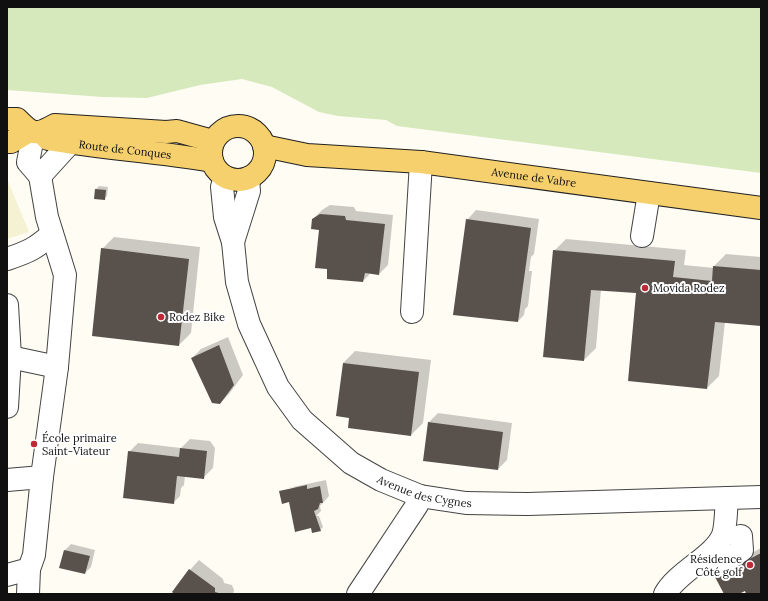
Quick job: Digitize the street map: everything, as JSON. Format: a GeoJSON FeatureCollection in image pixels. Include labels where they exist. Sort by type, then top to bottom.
{"type":"FeatureCollection","features":[{"type":"Feature","properties":{"kind":"main road","name":"Route de Conques"},"geometry":{"type":"LineString","coordinates":[[7,119],[17,119],[48,139],[70,143],[217,160]]}},
{"type":"Feature","properties":{"kind":"main road","name":"Route de Conques"},"geometry":{"type":"LineString","coordinates":[[7,142],[11,142],[55,125],[166,132],[177,131],[217,160]]}},
{"type":"Feature","properties":{"kind":"main road"},"geometry":{"type":"LineString","coordinates":[[236,126],[245,127],[254,131],[260,138],[258,163],[236,180],[217,160],[219,133],[227,128],[236,126]]}},
{"type":"Feature","properties":{"kind":"main road","name":"Avenue de Vabre"},"geometry":{"type":"LineString","coordinates":[[258,163],[307,155],[421,162],[761,208]]}},
{"type":"Feature","properties":{"kind":"street"},"geometry":{"type":"LineString","coordinates":[[28,594],[29,569],[34,555],[42,477],[57,367],[65,275],[47,217],[40,176],[28,162],[35,132]]}},
{"type":"Feature","properties":{"kind":"street"},"geometry":{"type":"LineString","coordinates":[[40,176],[70,143]]}},
{"type":"Feature","properties":{"kind":"street","name":"Avenue des Cygnes"},"geometry":{"type":"LineString","coordinates":[[217,160],[225,217],[233,242],[237,282],[249,324],[278,387],[302,420],[351,462],[381,480],[420,496],[466,503],[528,504],[761,497]]}},
{"type":"Feature","properties":{"kind":"street"},"geometry":{"type":"LineString","coordinates":[[412,312],[421,162]]}},
{"type":"Feature","properties":{"kind":"street","name":"Avenue des Cygnes"},"geometry":{"type":"LineString","coordinates":[[233,242],[258,163]]}},
{"type":"Feature","properties":{"kind":"street"},"geometry":{"type":"LineString","coordinates":[[642,236],[649,193]]}},
{"type":"Feature","properties":{"kind":"street"},"geometry":{"type":"LineString","coordinates":[[7,259],[29,251],[52,234]]}},
{"type":"Feature","properties":{"kind":"street"},"geometry":{"type":"LineString","coordinates":[[7,305],[10,357],[7,407]]}},
{"type":"Feature","properties":{"kind":"street"},"geometry":{"type":"LineString","coordinates":[[10,357],[57,367]]}},
{"type":"Feature","properties":{"kind":"street"},"geometry":{"type":"LineString","coordinates":[[7,480],[42,477]]}},
{"type":"Feature","properties":{"kind":"street"},"geometry":{"type":"LineString","coordinates":[[358,594],[417,505],[420,496]]}},
{"type":"Feature","properties":{"kind":"street"},"geometry":{"type":"LineString","coordinates":[[665,594],[670,585],[716,547],[723,535],[727,498]]}},
{"type":"Feature","properties":{"kind":"street"},"geometry":{"type":"LineString","coordinates":[[720,565],[742,550],[741,536]]}},
{"type":"Feature","properties":{"kind":"street"},"geometry":{"type":"LineString","coordinates":[[7,575],[29,569]]}},
{"type":"Feature","properties":{"kind":"shaded area"},"geometry":{"type":"Polygon","coordinates":[[[7,179],[29,232],[7,239],[7,179]]]}},
{"type":"Feature","properties":{"kind":"green space"},"geometry":{"type":"Polygon","coordinates":[[[7,7],[761,7],[761,173],[397,126],[386,120],[338,116],[319,112],[272,87],[242,79],[200,85],[147,98],[103,97],[7,90],[7,7]]]}},
{"type":"Feature","properties":{"kind":"building"},"geometry":{"type":"Polygon","coordinates":[[[95,189],[106,190],[105,200],[94,199],[95,189]]]}},
{"type":"Feature","properties":{"kind":"building"},"geometry":{"type":"Polygon","coordinates":[[[320,214],[345,216],[346,220],[385,224],[379,275],[365,273],[363,282],[327,279],[327,269],[315,268],[319,230],[311,229],[312,219],[320,214]]]}},
{"type":"Feature","properties":{"kind":"building"},"geometry":{"type":"Polygon","coordinates":[[[466,219],[531,228],[518,322],[453,315],[466,219]]]}},
{"type":"Feature","properties":{"kind":"building"},"geometry":{"type":"Polygon","coordinates":[[[101,248],[189,259],[179,346],[92,336],[101,248]]]}},
{"type":"Feature","properties":{"kind":"building"},"geometry":{"type":"Polygon","coordinates":[[[553,250],[675,261],[673,277],[712,281],[713,266],[761,270],[761,326],[715,322],[707,389],[628,381],[636,293],[591,290],[584,361],[543,357],[553,250]]]}},
{"type":"Feature","properties":{"kind":"building"},"geometry":{"type":"Polygon","coordinates":[[[219,345],[234,385],[220,404],[212,403],[191,358],[219,345]]]}},
{"type":"Feature","properties":{"kind":"building"},"geometry":{"type":"Polygon","coordinates":[[[343,363],[419,372],[411,436],[348,428],[349,418],[336,416],[343,363]]]}},
{"type":"Feature","properties":{"kind":"building"},"geometry":{"type":"Polygon","coordinates":[[[428,422],[503,432],[498,470],[423,461],[428,422]]]}},
{"type":"Feature","properties":{"kind":"building"},"geometry":{"type":"Polygon","coordinates":[[[180,448],[207,451],[204,479],[177,476],[174,504],[123,498],[128,451],[179,457],[180,448]]]}},
{"type":"Feature","properties":{"kind":"building"},"geometry":{"type":"Polygon","coordinates":[[[307,485],[307,489],[320,486],[323,503],[320,503],[318,509],[314,511],[321,531],[312,533],[311,528],[295,532],[289,502],[282,504],[279,491],[307,485]]]}},
{"type":"Feature","properties":{"kind":"building"},"geometry":{"type":"Polygon","coordinates":[[[64,550],[90,556],[85,574],[59,568],[64,550]]]}},
{"type":"Feature","properties":{"kind":"building","name":"Résidence Côté golf"},"geometry":{"type":"Polygon","coordinates":[[[761,553],[761,594],[746,594],[745,591],[739,594],[724,594],[715,577],[761,553]]]}},
{"type":"Feature","properties":{"kind":"building"},"geometry":{"type":"Polygon","coordinates":[[[189,569],[215,588],[215,592],[222,594],[174,594],[172,592],[189,569]]]}},
{"type":"Feature","properties":{"kind":"place","name":"Movida Rodez"},"geometry":{"type":"Point","coordinates":[645,288]}},
{"type":"Feature","properties":{"kind":"place","name":"Rodez Bike"},"geometry":{"type":"Point","coordinates":[161,317]}},
{"type":"Feature","properties":{"kind":"place","name":"École primaire Saint-Viateur"},"geometry":{"type":"Point","coordinates":[34,444]}},
{"type":"Feature","properties":{"kind":"place","name":"Résidence Côté golf"},"geometry":{"type":"Point","coordinates":[750,565]}}]}
